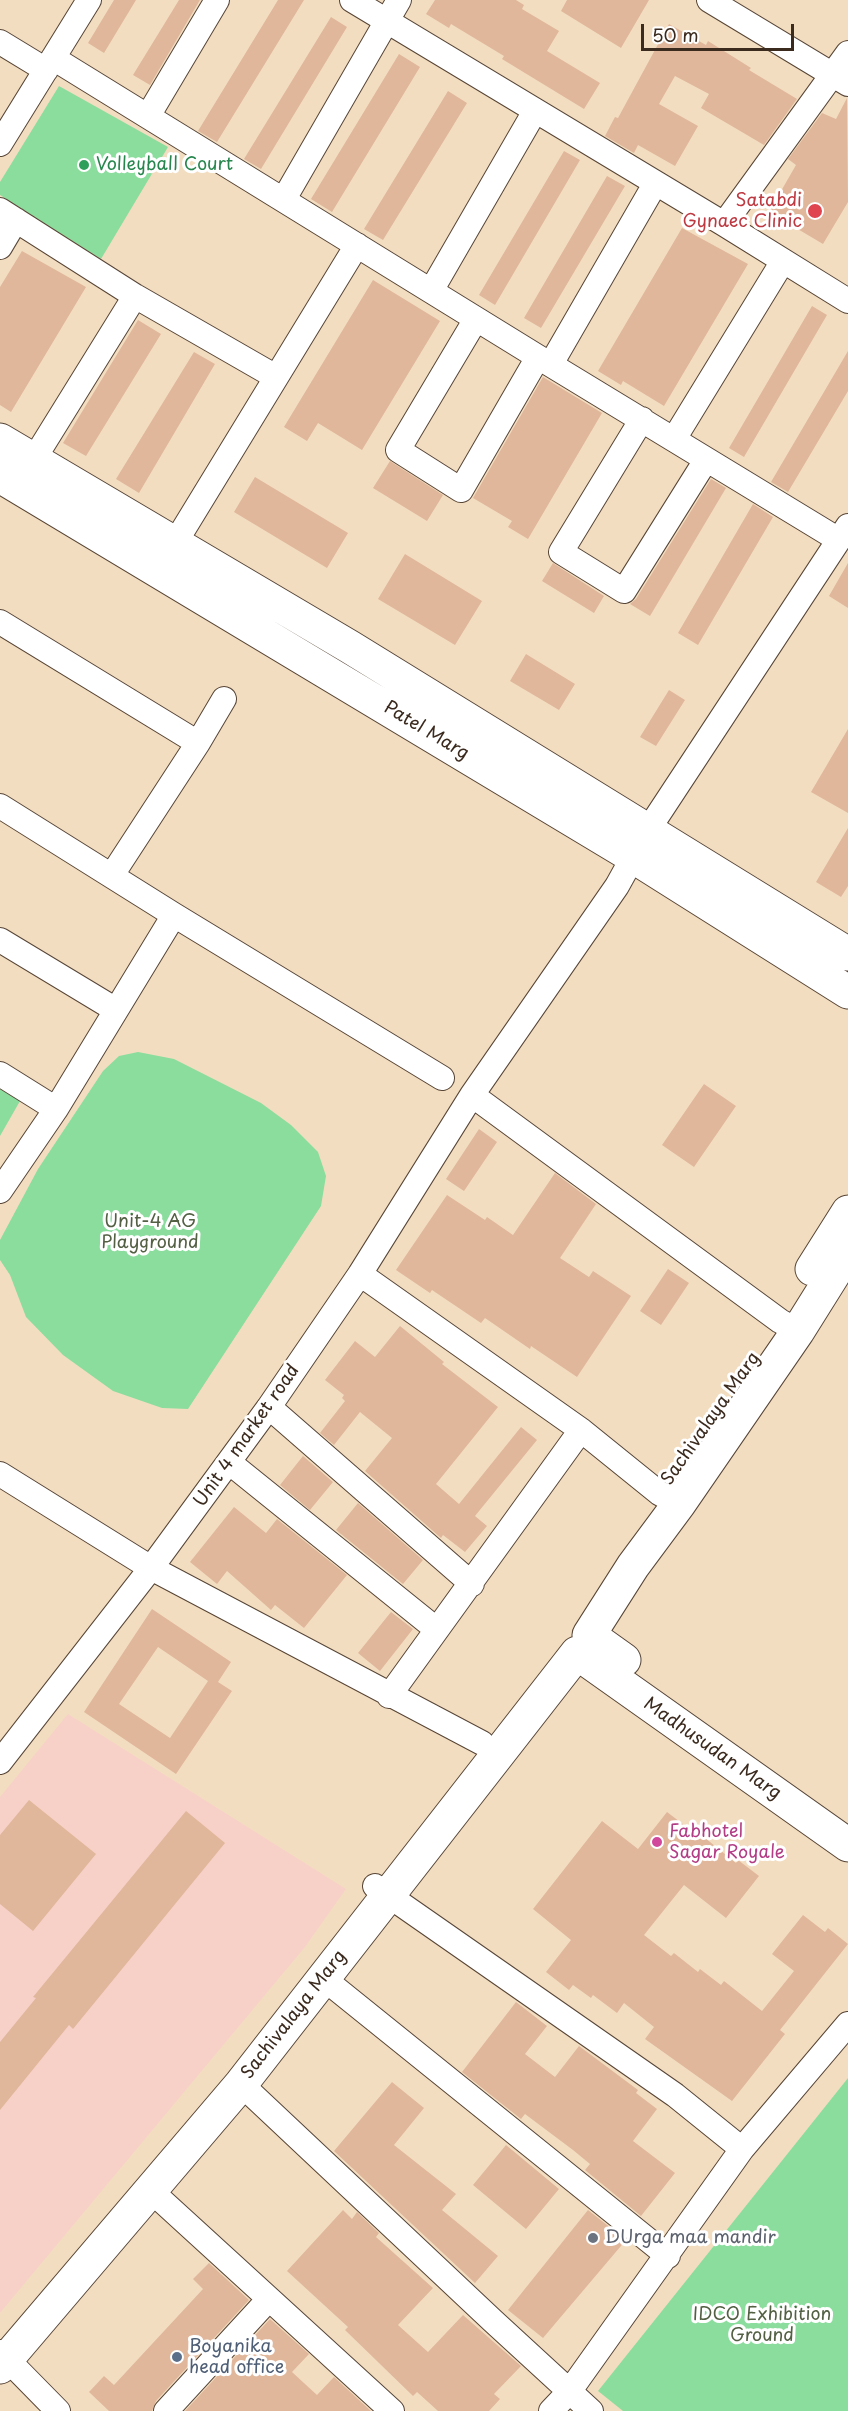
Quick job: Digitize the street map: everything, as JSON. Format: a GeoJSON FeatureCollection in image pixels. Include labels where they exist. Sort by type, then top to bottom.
{"type":"FeatureCollection","features":[{"type":"Feature","properties":{"kind":"street"},"geometry":{"type":"LineString","coordinates":[[148,116],[217,0]]}},
{"type":"Feature","properties":{"kind":"street"},"geometry":{"type":"LineString","coordinates":[[352,0],[724,224],[848,302]]}},
{"type":"Feature","properties":{"kind":"street"},"geometry":{"type":"LineString","coordinates":[[284,199],[399,0]]}},
{"type":"Feature","properties":{"kind":"street"},"geometry":{"type":"LineString","coordinates":[[709,0],[840,79]]}},
{"type":"Feature","properties":{"kind":"street"},"geometry":{"type":"LineString","coordinates":[[0,144],[49,64],[81,3]]}},
{"type":"Feature","properties":{"kind":"street"},"geometry":{"type":"LineString","coordinates":[[0,42],[49,64],[148,116],[706,460],[843,533]]}},
{"type":"Feature","properties":{"kind":"street"},"geometry":{"type":"LineString","coordinates":[[724,224],[840,79],[848,53]]}},
{"type":"Feature","properties":{"kind":"street"},"geometry":{"type":"LineString","coordinates":[[431,291],[536,111]]}},
{"type":"Feature","properties":{"kind":"street"},"geometry":{"type":"LineString","coordinates":[[476,319],[398,450],[461,489],[545,361],[655,184]]}},
{"type":"Feature","properties":{"kind":"street"},"geometry":{"type":"LineString","coordinates":[[0,247],[8,215],[135,296],[276,377]]}},
{"type":"Feature","properties":{"kind":"street"},"geometry":{"type":"LineString","coordinates":[[175,543],[357,245]]}},
{"type":"Feature","properties":{"kind":"street"},"geometry":{"type":"LineString","coordinates":[[674,439],[783,261]]}},
{"type":"Feature","properties":{"kind":"street"},"geometry":{"type":"LineString","coordinates":[[34,459],[135,296]]}},
{"type":"Feature","properties":{"kind":"street"},"geometry":{"type":"LineString","coordinates":[[642,419],[561,552],[624,591],[706,460]]}},
{"type":"Feature","properties":{"kind":"street","name":"Patel Marg"},"geometry":{"type":"LineString","coordinates":[[0,440],[175,543],[641,844],[848,992]]}},
{"type":"Feature","properties":{"kind":"street","name":"Patel Marg"},"geometry":{"type":"LineString","coordinates":[[0,476],[641,844],[848,954]]}},
{"type":"Feature","properties":{"kind":"street","name":"Unit 4 market road"},"geometry":{"type":"LineString","coordinates":[[0,1762],[151,1568],[269,1407],[360,1274],[472,1095],[617,886],[641,844],[843,533]]}},
{"type":"Feature","properties":{"kind":"street"},"geometry":{"type":"LineString","coordinates":[[0,622],[198,743]]}},
{"type":"Feature","properties":{"kind":"street"},"geometry":{"type":"LineString","coordinates":[[112,875],[224,699]]}},
{"type":"Feature","properties":{"kind":"street"},"geometry":{"type":"LineString","coordinates":[[0,806],[174,915],[442,1077]]}},
{"type":"Feature","properties":{"kind":"street"},"geometry":{"type":"LineString","coordinates":[[0,1191],[56,1109],[174,915]]}},
{"type":"Feature","properties":{"kind":"street"},"geometry":{"type":"LineString","coordinates":[[0,940],[116,1010]]}},
{"type":"Feature","properties":{"kind":"street"},"geometry":{"type":"LineString","coordinates":[[0,1074],[56,1109]]}},
{"type":"Feature","properties":{"kind":"street"},"geometry":{"type":"LineString","coordinates":[[472,1095],[789,1326]]}},
{"type":"Feature","properties":{"kind":"street","name":"Sachivalaya Marg"},"geometry":{"type":"LineString","coordinates":[[789,1326],[848,1212]]}},
{"type":"Feature","properties":{"kind":"street","name":"Sachivalaya Marg"},"geometry":{"type":"LineString","coordinates":[[2,2353],[241,2084],[323,1978],[482,1743],[574,1638],[633,1566],[669,1498],[789,1326],[848,1251]]}},
{"type":"Feature","properties":{"kind":"street"},"geometry":{"type":"LineString","coordinates":[[360,1274],[581,1430],[669,1498]]}},
{"type":"Feature","properties":{"kind":"street"},"geometry":{"type":"LineString","coordinates":[[269,1407],[472,1584]]}},
{"type":"Feature","properties":{"kind":"street"},"geometry":{"type":"LineString","coordinates":[[389,1696],[581,1430]]}},
{"type":"Feature","properties":{"kind":"street"},"geometry":{"type":"LineString","coordinates":[[230,1463],[436,1629]]}},
{"type":"Feature","properties":{"kind":"street"},"geometry":{"type":"LineString","coordinates":[[0,1474],[151,1568],[389,1696],[482,1743]]}},
{"type":"Feature","properties":{"kind":"street","name":"Sachivalaya Marg"},"geometry":{"type":"LineString","coordinates":[[2,2353],[224,2075],[382,1891],[574,1638]]}},
{"type":"Feature","properties":{"kind":"street","name":"Madhusudan Marg"},"geometry":{"type":"LineString","coordinates":[[574,1638],[848,1819]]}},
{"type":"Feature","properties":{"kind":"street","name":"Madhusudan Marg"},"geometry":{"type":"LineString","coordinates":[[574,1638],[848,1845]]}},
{"type":"Feature","properties":{"kind":"street"},"geometry":{"type":"LineString","coordinates":[[382,1891],[675,2095],[742,2149]]}},
{"type":"Feature","properties":{"kind":"street"},"geometry":{"type":"LineString","coordinates":[[323,1978],[668,2256]]}},
{"type":"Feature","properties":{"kind":"street"},"geometry":{"type":"LineString","coordinates":[[551,2411],[569,2392],[742,2149],[848,2024]]}},
{"type":"Feature","properties":{"kind":"street"},"geometry":{"type":"LineString","coordinates":[[241,2084],[591,2411]]}},
{"type":"Feature","properties":{"kind":"street"},"geometry":{"type":"LineString","coordinates":[[149,2189],[392,2411]]}},
{"type":"Feature","properties":{"kind":"street"},"geometry":{"type":"LineString","coordinates":[[166,2411],[269,2299]]}},
{"type":"Feature","properties":{"kind":"street"},"geometry":{"type":"LineString","coordinates":[[2,2353],[58,2411]]}},
{"type":"Feature","properties":{"kind":"shaded area"},"geometry":{"type":"Polygon","coordinates":[[[68,1714],[346,1889],[305,1947],[0,2313],[0,1797],[68,1714]]]}},
{"type":"Feature","properties":{"kind":"green space","name":"Volleyball Court"},"geometry":{"type":"Polygon","coordinates":[[[59,86],[168,147],[101,259],[0,195],[0,182],[59,86]]]}},
{"type":"Feature","properties":{"kind":"green space","name":"Unit-4 AG Playground"},"geometry":{"type":"Polygon","coordinates":[[[138,1052],[174,1059],[261,1103],[291,1125],[318,1152],[326,1176],[321,1206],[188,1409],[162,1408],[113,1391],[63,1355],[26,1317],[10,1275],[0,1260],[0,1240],[38,1169],[103,1071],[119,1056],[138,1052]]]}},
{"type":"Feature","properties":{"kind":"green space"},"geometry":{"type":"Polygon","coordinates":[[[0,1089],[20,1101],[0,1136],[0,1089]]]}},
{"type":"Feature","properties":{"kind":"green space","name":"IDCO Exhibition Ground"},"geometry":{"type":"Polygon","coordinates":[[[848,2078],[848,2411],[623,2411],[598,2391],[848,2078]]]}},
{"type":"Feature","properties":{"kind":"building"},"geometry":{"type":"Polygon","coordinates":[[[114,0],[136,0],[104,53],[88,43],[114,0]]]}},
{"type":"Feature","properties":{"kind":"building"},"geometry":{"type":"Polygon","coordinates":[[[179,0],[200,0],[150,85],[133,75],[179,0]]]}},
{"type":"Feature","properties":{"kind":"building"},"geometry":{"type":"Polygon","coordinates":[[[278,0],[304,0],[217,142],[198,131],[278,0]]]}},
{"type":"Feature","properties":{"kind":"building"},"geometry":{"type":"Polygon","coordinates":[[[435,0],[516,0],[524,5],[522,9],[559,31],[547,51],[600,83],[584,109],[502,59],[504,56],[451,24],[449,28],[426,14],[435,0]]]}},
{"type":"Feature","properties":{"kind":"building"},"geometry":{"type":"Polygon","coordinates":[[[567,0],[649,0],[621,48],[561,11],[567,0]]]}},
{"type":"Feature","properties":{"kind":"building"},"geometry":{"type":"Polygon","coordinates":[[[331,17],[347,27],[261,169],[244,159],[331,17]]]}},
{"type":"Feature","properties":{"kind":"building"},"geometry":{"type":"Polygon","coordinates":[[[669,24],[706,45],[708,41],[751,68],[749,70],[797,99],[764,145],[701,108],[709,94],[675,76],[659,104],[698,126],[675,166],[638,145],[634,153],[605,136],[615,117],[618,118],[669,24]]]}},
{"type":"Feature","properties":{"kind":"building"},"geometry":{"type":"Polygon","coordinates":[[[399,54],[420,67],[332,212],[311,199],[399,54]]]}},
{"type":"Feature","properties":{"kind":"building"},"geometry":{"type":"Polygon","coordinates":[[[448,91],[467,103],[383,240],[364,229],[448,91]]]}},
{"type":"Feature","properties":{"kind":"building"},"geometry":{"type":"Polygon","coordinates":[[[847,98],[848,202],[823,244],[769,212],[796,165],[788,159],[822,113],[836,119],[847,98]]]}},
{"type":"Feature","properties":{"kind":"building"},"geometry":{"type":"Polygon","coordinates":[[[564,151],[580,160],[495,305],[479,295],[564,151]]]}},
{"type":"Feature","properties":{"kind":"building"},"geometry":{"type":"Polygon","coordinates":[[[607,176],[625,186],[541,328],[524,318],[607,176]]]}},
{"type":"Feature","properties":{"kind":"building"},"geometry":{"type":"Polygon","coordinates":[[[682,228],[748,264],[664,406],[623,381],[621,385],[598,371],[682,228]]]}},
{"type":"Feature","properties":{"kind":"building"},"geometry":{"type":"Polygon","coordinates":[[[22,251],[86,287],[11,412],[0,405],[0,287],[22,251]]]}},
{"type":"Feature","properties":{"kind":"building"},"geometry":{"type":"Polygon","coordinates":[[[373,280],[440,321],[362,450],[318,423],[307,441],[284,427],[373,280]]]}},
{"type":"Feature","properties":{"kind":"building"},"geometry":{"type":"Polygon","coordinates":[[[812,306],[827,315],[744,457],[729,448],[812,306]]]}},
{"type":"Feature","properties":{"kind":"building"},"geometry":{"type":"Polygon","coordinates":[[[138,320],[161,334],[86,456],[63,443],[138,320]]]}},
{"type":"Feature","properties":{"kind":"building"},"geometry":{"type":"Polygon","coordinates":[[[848,351],[848,391],[788,492],[771,482],[848,351]]]}},
{"type":"Feature","properties":{"kind":"building"},"geometry":{"type":"Polygon","coordinates":[[[194,352],[215,364],[139,493],[116,479],[194,352]]]}},
{"type":"Feature","properties":{"kind":"building"},"geometry":{"type":"Polygon","coordinates":[[[543,377],[602,413],[528,539],[508,527],[512,521],[473,498],[543,377]]]}},
{"type":"Feature","properties":{"kind":"building"},"geometry":{"type":"Polygon","coordinates":[[[390,461],[443,495],[427,521],[373,488],[390,461]]]}},
{"type":"Feature","properties":{"kind":"building"},"geometry":{"type":"Polygon","coordinates":[[[255,477],[348,533],[327,568],[234,512],[255,477]]]}},
{"type":"Feature","properties":{"kind":"building"},"geometry":{"type":"Polygon","coordinates":[[[711,479],[726,488],[650,616],[630,604],[636,599],[711,479]]]}},
{"type":"Feature","properties":{"kind":"building"},"geometry":{"type":"Polygon","coordinates":[[[753,504],[773,517],[698,645],[678,633],[753,504]]]}},
{"type":"Feature","properties":{"kind":"building"},"geometry":{"type":"Polygon","coordinates":[[[405,554],[482,601],[455,645],[378,599],[405,554]]]}},
{"type":"Feature","properties":{"kind":"building"},"geometry":{"type":"Polygon","coordinates":[[[553,563],[604,596],[594,613],[542,581],[553,563]]]}},
{"type":"Feature","properties":{"kind":"building"},"geometry":{"type":"Polygon","coordinates":[[[848,563],[848,608],[829,596],[848,563]]]}},
{"type":"Feature","properties":{"kind":"building"},"geometry":{"type":"Polygon","coordinates":[[[526,654],[575,684],[559,710],[510,681],[526,654]]]}},
{"type":"Feature","properties":{"kind":"building"},"geometry":{"type":"Polygon","coordinates":[[[669,690],[685,700],[656,746],[640,737],[669,690]]]}},
{"type":"Feature","properties":{"kind":"building"},"geometry":{"type":"Polygon","coordinates":[[[848,729],[848,813],[811,792],[848,729]]]}},
{"type":"Feature","properties":{"kind":"building"},"geometry":{"type":"Polygon","coordinates":[[[848,828],[848,886],[841,897],[816,882],[848,828]]]}},
{"type":"Feature","properties":{"kind":"building"},"geometry":{"type":"Polygon","coordinates":[[[704,1084],[736,1106],[694,1167],[662,1145],[704,1084]]]}},
{"type":"Feature","properties":{"kind":"building"},"geometry":{"type":"Polygon","coordinates":[[[479,1129],[497,1142],[464,1191],[446,1179],[479,1129]]]}},
{"type":"Feature","properties":{"kind":"building"},"geometry":{"type":"Polygon","coordinates":[[[555,1173],[596,1204],[560,1258],[589,1277],[593,1271],[631,1296],[577,1377],[531,1346],[530,1349],[485,1318],[481,1323],[432,1290],[430,1293],[396,1270],[447,1195],[485,1220],[487,1217],[513,1235],[555,1173]]]}},
{"type":"Feature","properties":{"kind":"building"},"geometry":{"type":"Polygon","coordinates":[[[668,1269],[689,1283],[661,1325],[640,1311],[668,1269]]]}},
{"type":"Feature","properties":{"kind":"building"},"geometry":{"type":"Polygon","coordinates":[[[400,1326],[444,1362],[442,1364],[498,1407],[436,1484],[459,1504],[521,1427],[537,1440],[475,1516],[487,1526],[465,1552],[443,1535],[441,1538],[365,1471],[392,1438],[360,1412],[334,1445],[320,1433],[345,1401],[342,1398],[344,1395],[325,1380],[355,1341],[375,1357],[400,1326]]]}},
{"type":"Feature","properties":{"kind":"building"},"geometry":{"type":"Polygon","coordinates":[[[303,1456],[333,1482],[310,1510],[280,1485],[303,1456]]]}},
{"type":"Feature","properties":{"kind":"building"},"geometry":{"type":"Polygon","coordinates":[[[358,1503],[423,1560],[403,1584],[336,1530],[358,1503]]]}},
{"type":"Feature","properties":{"kind":"building"},"geometry":{"type":"Polygon","coordinates":[[[234,1507],[266,1533],[277,1519],[347,1575],[304,1628],[275,1605],[271,1610],[227,1571],[217,1584],[190,1562],[234,1507]]]}},
{"type":"Feature","properties":{"kind":"building"},"geometry":{"type":"Polygon","coordinates":[[[152,1609],[231,1662],[218,1682],[232,1691],[176,1774],[84,1712],[152,1609]],[[158,1647],[119,1704],[170,1738],[208,1681],[158,1647]]]}},
{"type":"Feature","properties":{"kind":"building"},"geometry":{"type":"Polygon","coordinates":[[[391,1612],[413,1629],[380,1671],[358,1653],[391,1612]]]}},
{"type":"Feature","properties":{"kind":"building"},"geometry":{"type":"Polygon","coordinates":[[[29,1800],[96,1854],[33,1931],[0,1904],[0,1835],[29,1800]]]}},
{"type":"Feature","properties":{"kind":"building"},"geometry":{"type":"Polygon","coordinates":[[[186,1811],[225,1843],[73,2029],[69,2025],[0,2110],[0,2042],[36,1998],[33,1997],[186,1811]]]}},
{"type":"Feature","properties":{"kind":"building"},"geometry":{"type":"Polygon","coordinates":[[[667,1812],[692,1831],[694,1829],[736,1863],[738,1860],[759,1876],[726,1918],[684,1885],[644,1935],[671,1956],[674,1953],[698,1972],[700,1969],[721,1985],[724,1981],[762,2011],[794,1971],[772,1954],[803,1915],[825,1932],[828,1928],[848,1944],[780,2030],[785,2034],[732,2101],[645,2039],[654,2027],[624,2003],[617,2013],[593,1995],[591,1998],[573,1985],[569,1990],[546,1972],[571,1940],[533,1909],[602,1821],[638,1849],[667,1812]]]}},
{"type":"Feature","properties":{"kind":"building"},"geometry":{"type":"Polygon","coordinates":[[[516,2002],[547,2026],[525,2054],[555,2077],[579,2046],[638,2090],[636,2093],[657,2109],[633,2141],[675,2173],[641,2216],[585,2170],[590,2164],[573,2150],[525,2114],[521,2119],[462,2072],[516,2002]]]}},
{"type":"Feature","properties":{"kind":"building"},"geometry":{"type":"Polygon","coordinates":[[[392,2082],[424,2108],[394,2145],[456,2194],[442,2210],[498,2256],[475,2283],[334,2151],[392,2082]]]}},
{"type":"Feature","properties":{"kind":"building"},"geometry":{"type":"Polygon","coordinates":[[[506,2145],[559,2189],[526,2229],[473,2185],[506,2145]]]}},
{"type":"Feature","properties":{"kind":"building"},"geometry":{"type":"Polygon","coordinates":[[[343,2210],[352,2219],[357,2212],[379,2233],[376,2237],[433,2288],[398,2325],[428,2352],[463,2315],[521,2366],[494,2394],[500,2399],[489,2411],[438,2411],[417,2392],[413,2396],[345,2330],[348,2327],[287,2271],[343,2210]]]}},
{"type":"Feature","properties":{"kind":"building"},"geometry":{"type":"Polygon","coordinates":[[[588,2210],[626,2240],[543,2338],[508,2310],[588,2210]]]}},
{"type":"Feature","properties":{"kind":"building"},"geometry":{"type":"Polygon","coordinates":[[[209,2263],[249,2300],[156,2401],[152,2411],[109,2411],[89,2392],[104,2376],[114,2385],[203,2289],[193,2279],[209,2263]]]}},
{"type":"Feature","properties":{"kind":"building"},"geometry":{"type":"Polygon","coordinates":[[[270,2319],[309,2354],[292,2372],[317,2395],[334,2377],[371,2411],[185,2411],[270,2319]]]}},
{"type":"Feature","properties":{"kind":"place","name":"Volleyball Court"},"geometry":{"type":"Point","coordinates":[84,165]}},
{"type":"Feature","properties":{"kind":"place","name":"Satabdi Gynaec Clinic"},"geometry":{"type":"Point","coordinates":[815,211]}},
{"type":"Feature","properties":{"kind":"place","name":"Fabhotel Sagar Royale"},"geometry":{"type":"Point","coordinates":[657,1842]}},
{"type":"Feature","properties":{"kind":"place","name":"DUrga maa mandir"},"geometry":{"type":"Point","coordinates":[593,2238]}},
{"type":"Feature","properties":{"kind":"place","name":"Boyanika head office"},"geometry":{"type":"Point","coordinates":[177,2357]}}]}
